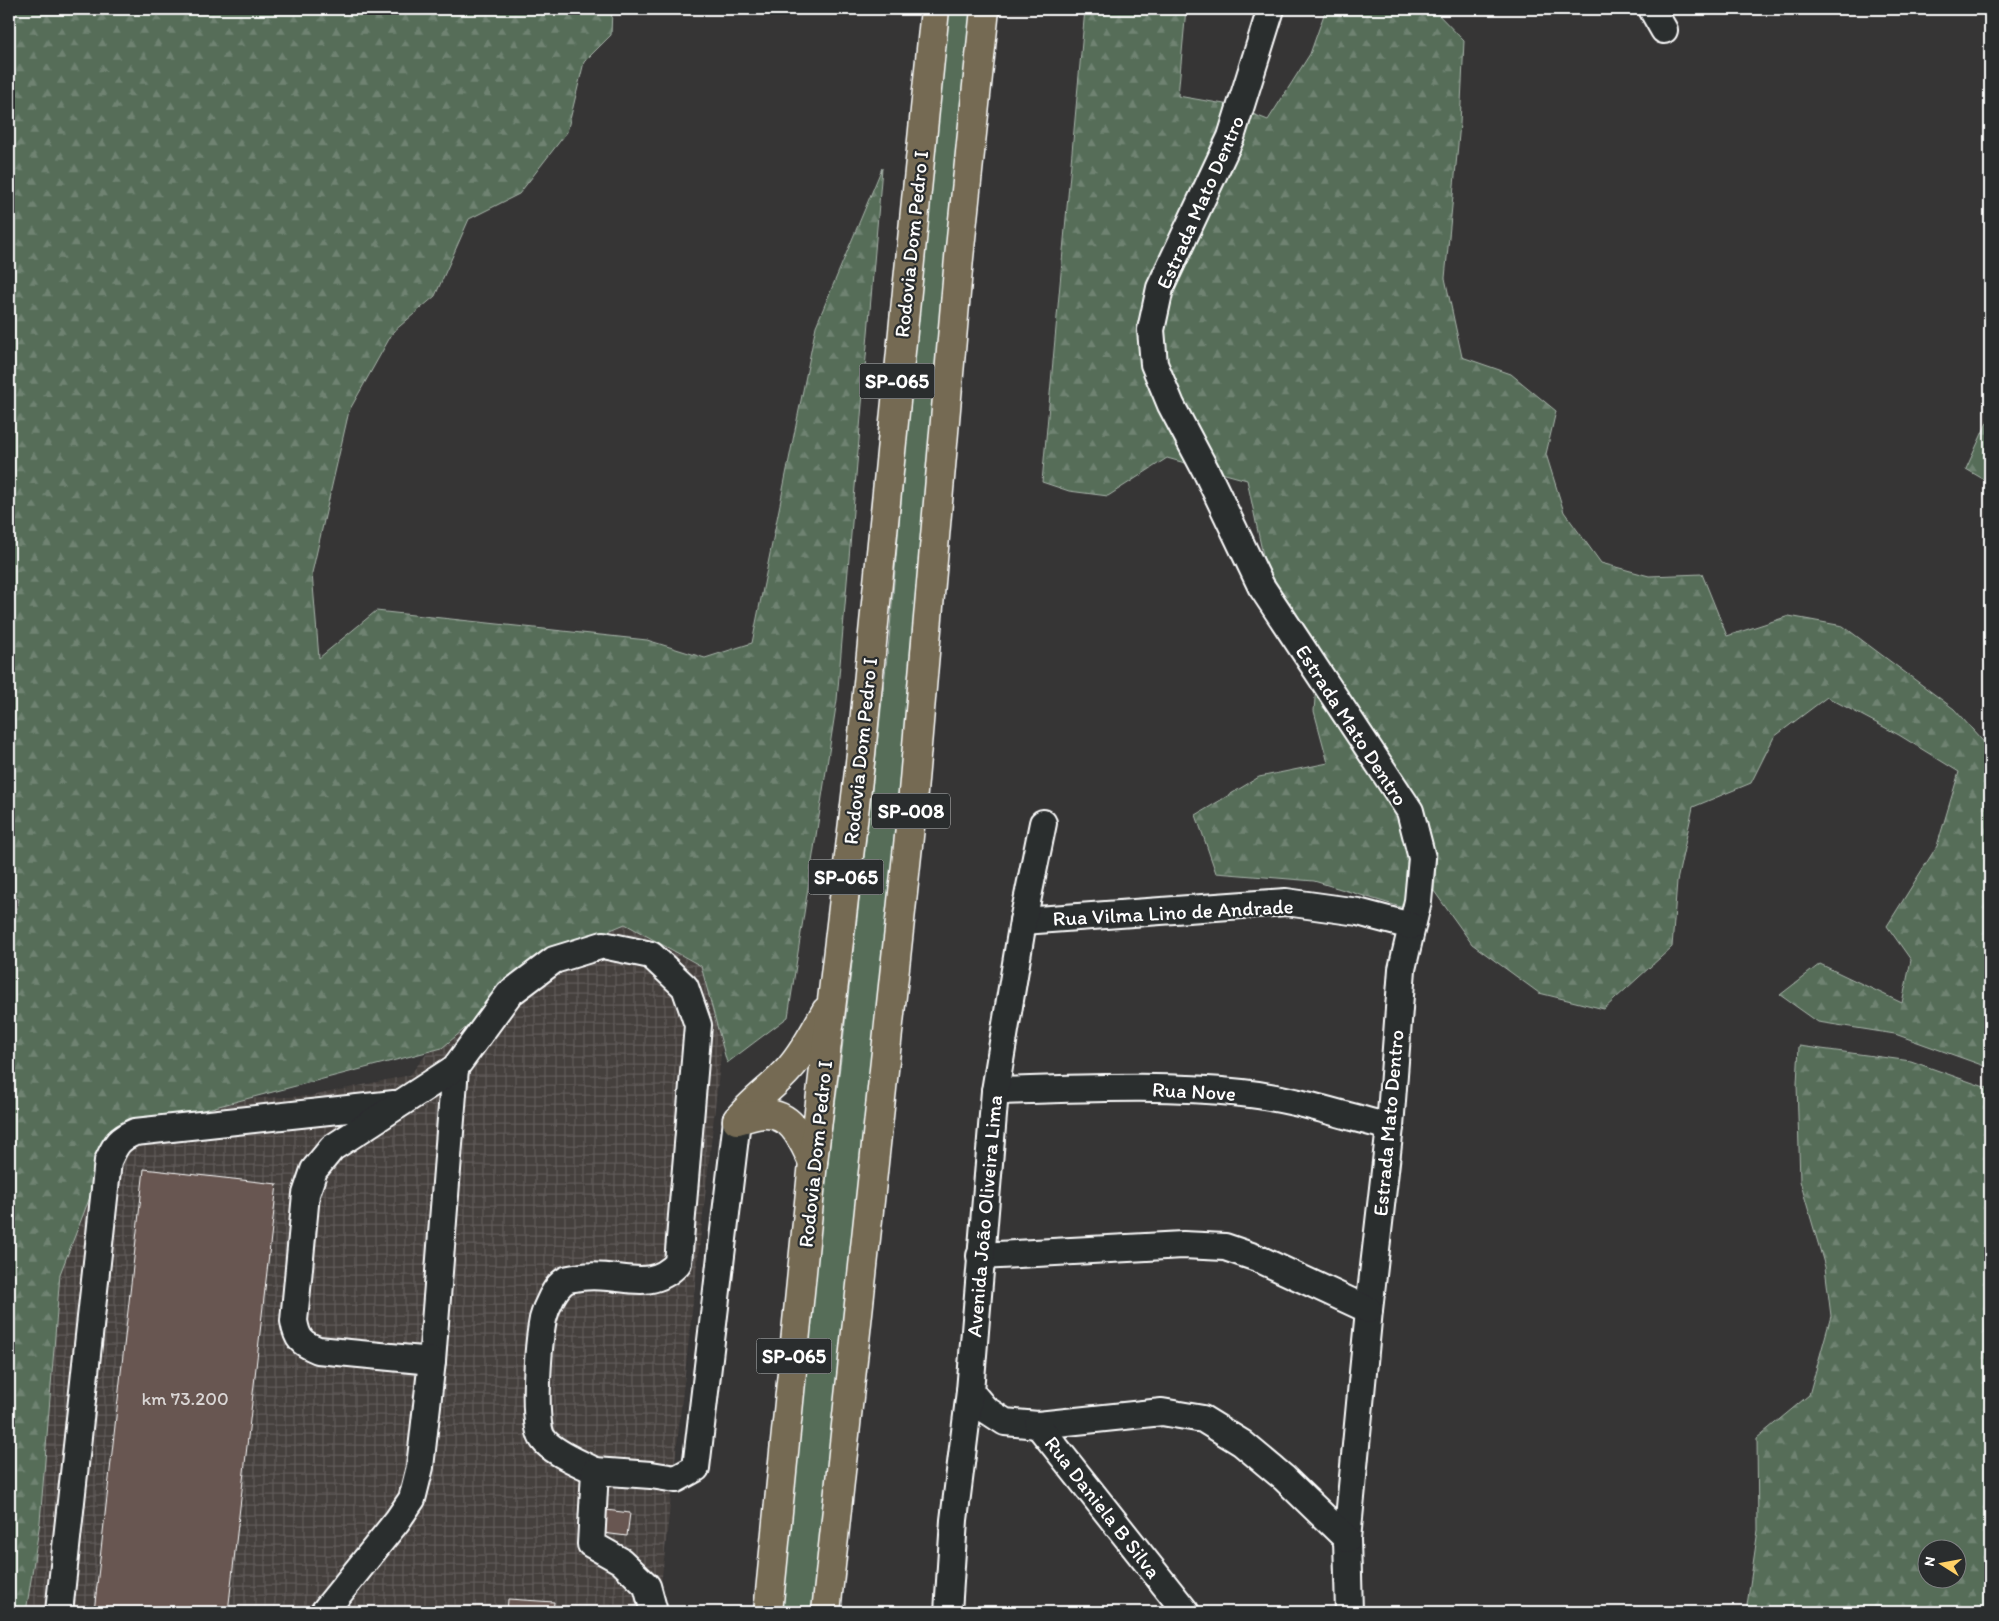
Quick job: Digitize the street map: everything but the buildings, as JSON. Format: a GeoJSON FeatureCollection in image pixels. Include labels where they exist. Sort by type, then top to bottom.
{"type":"FeatureCollection","features":[{"type":"Feature","properties":{"kind":"highway","name":"Rodovia Dom Pedro I"},"geometry":{"type":"LineString","coordinates":[[768,1612],[813,1162],[861,754],[934,9]]}},
{"type":"Feature","properties":{"kind":"highway","name":"SP-008"},"geometry":{"type":"LineString","coordinates":[[826,1612],[906,867],[959,258],[985,9]]}},
{"type":"Feature","properties":{"kind":"highway"},"geometry":{"type":"LineString","coordinates":[[737,1120],[748,1106],[790,1068],[811,1038],[831,1001]]}},
{"type":"Feature","properties":{"kind":"highway"},"geometry":{"type":"LineString","coordinates":[[737,1120],[765,1114],[784,1118],[798,1131],[813,1162]]}},
{"type":"Feature","properties":{"kind":"street","name":"Estrada Mato Dentro"},"geometry":{"type":"LineString","coordinates":[[1272,9],[1231,137],[1160,288],[1151,330],[1154,364],[1171,405],[1207,474],[1261,586],[1410,810],[1422,858],[1418,901],[1402,969],[1390,1127],[1369,1310],[1347,1539],[1349,1612]]}},
{"type":"Feature","properties":{"kind":"street","name":"Avenida João Oliveira Lima"},"geometry":{"type":"LineString","coordinates":[[948,1612],[954,1520],[970,1391],[995,1091],[1023,921],[1043,823]]}},
{"type":"Feature","properties":{"kind":"street","name":"Rua Vilma Lino de Andrade"},"geometry":{"type":"LineString","coordinates":[[1023,921],[1286,902],[1358,912],[1411,926]]}},
{"type":"Feature","properties":{"kind":"street"},"geometry":{"type":"LineString","coordinates":[[432,1361],[318,1350],[305,1345],[296,1335],[294,1321],[306,1194],[314,1170],[332,1148],[455,1068],[509,994],[554,960],[603,945],[651,955],[685,986],[698,1026],[678,1263],[669,1273],[659,1278],[638,1280],[594,1275],[566,1280],[550,1298],[544,1317],[540,1336],[536,1420],[542,1439],[556,1450],[595,1471],[651,1475],[676,1479],[696,1468],[737,1120]]}},
{"type":"Feature","properties":{"kind":"street"},"geometry":{"type":"LineString","coordinates":[[324,1612],[397,1521],[412,1498],[420,1468],[432,1361],[455,1068]]}},
{"type":"Feature","properties":{"kind":"street","name":"Rua Nove"},"geometry":{"type":"LineString","coordinates":[[995,1091],[1178,1088],[1243,1093],[1281,1099],[1390,1127]]}},
{"type":"Feature","properties":{"kind":"street"},"geometry":{"type":"LineString","coordinates":[[59,1612],[108,1160],[114,1146],[121,1138],[135,1132],[399,1104]]}},
{"type":"Feature","properties":{"kind":"street"},"geometry":{"type":"LineString","coordinates":[[980,1256],[1183,1245],[1225,1247],[1257,1258],[1369,1310]]}},
{"type":"Feature","properties":{"kind":"street"},"geometry":{"type":"LineString","coordinates":[[970,1391],[985,1409],[1006,1422],[1038,1425],[1162,1412],[1203,1419],[1242,1443],[1284,1478],[1347,1539]]}},
{"type":"Feature","properties":{"kind":"street","name":"Rua Daniela B Silva"},"geometry":{"type":"LineString","coordinates":[[1038,1425],[1186,1612]]}},
{"type":"Feature","properties":{"kind":"street"},"geometry":{"type":"LineString","coordinates":[[595,1471],[591,1544],[621,1561],[647,1586],[654,1612]]}},
{"type":"Feature","properties":{"kind":"shaded area"},"geometry":{"type":"Polygon","coordinates":[[[625,924],[701,966],[722,1046],[658,1612],[9,1612],[46,1300],[86,1144],[131,1103],[311,1096],[410,1075],[442,1034],[574,934],[625,924]]]}},
{"type":"Feature","properties":{"kind":"green space"},"geometry":{"type":"Polygon","coordinates":[[[9,9],[612,9],[611,35],[584,62],[567,132],[519,194],[469,219],[435,296],[393,332],[349,411],[312,573],[319,658],[376,611],[647,640],[705,658],[752,643],[816,326],[882,168],[837,700],[788,1017],[727,1063],[701,966],[625,924],[551,955],[442,1048],[115,1133],[60,1274],[40,1522],[26,1612],[9,1612],[9,942],[19,899],[9,895],[9,9]]]}},
{"type":"Feature","properties":{"kind":"green space"},"geometry":{"type":"Polygon","coordinates":[[[949,9],[975,9],[917,642],[814,1612],[778,1612],[807,1322],[841,1059],[889,640],[906,444],[949,9]]]}},
{"type":"Feature","properties":{"kind":"green space"},"geometry":{"type":"Polygon","coordinates":[[[1085,9],[1186,9],[1178,96],[1230,105],[1268,120],[1310,54],[1326,9],[1433,9],[1464,41],[1460,124],[1445,278],[1462,357],[1511,374],[1556,411],[1546,454],[1564,512],[1601,563],[1649,576],[1702,574],[1727,636],[1789,616],[1843,626],[1954,709],[1990,749],[1990,1068],[1895,1034],[1818,1022],[1780,995],[1820,964],[1902,1003],[1911,960],[1887,926],[1937,846],[1959,772],[1899,735],[1827,697],[1774,737],[1751,783],[1693,807],[1677,881],[1672,947],[1604,1009],[1539,993],[1472,944],[1434,891],[1437,852],[1404,908],[1314,881],[1216,873],[1196,815],[1259,777],[1328,763],[1314,711],[1319,647],[1265,565],[1247,480],[1167,458],[1108,496],[1069,491],[1042,482],[1085,9]]]}},
{"type":"Feature","properties":{"kind":"green space"},"geometry":{"type":"Polygon","coordinates":[[[1990,416],[1990,483],[1966,469],[1990,416]]]}},
{"type":"Feature","properties":{"kind":"green space"},"geometry":{"type":"Polygon","coordinates":[[[1799,1046],[1911,1061],[1990,1089],[1990,1612],[1746,1612],[1758,1530],[1757,1438],[1809,1395],[1831,1316],[1825,1267],[1800,1181],[1797,1084],[1799,1046]]]}}]}
